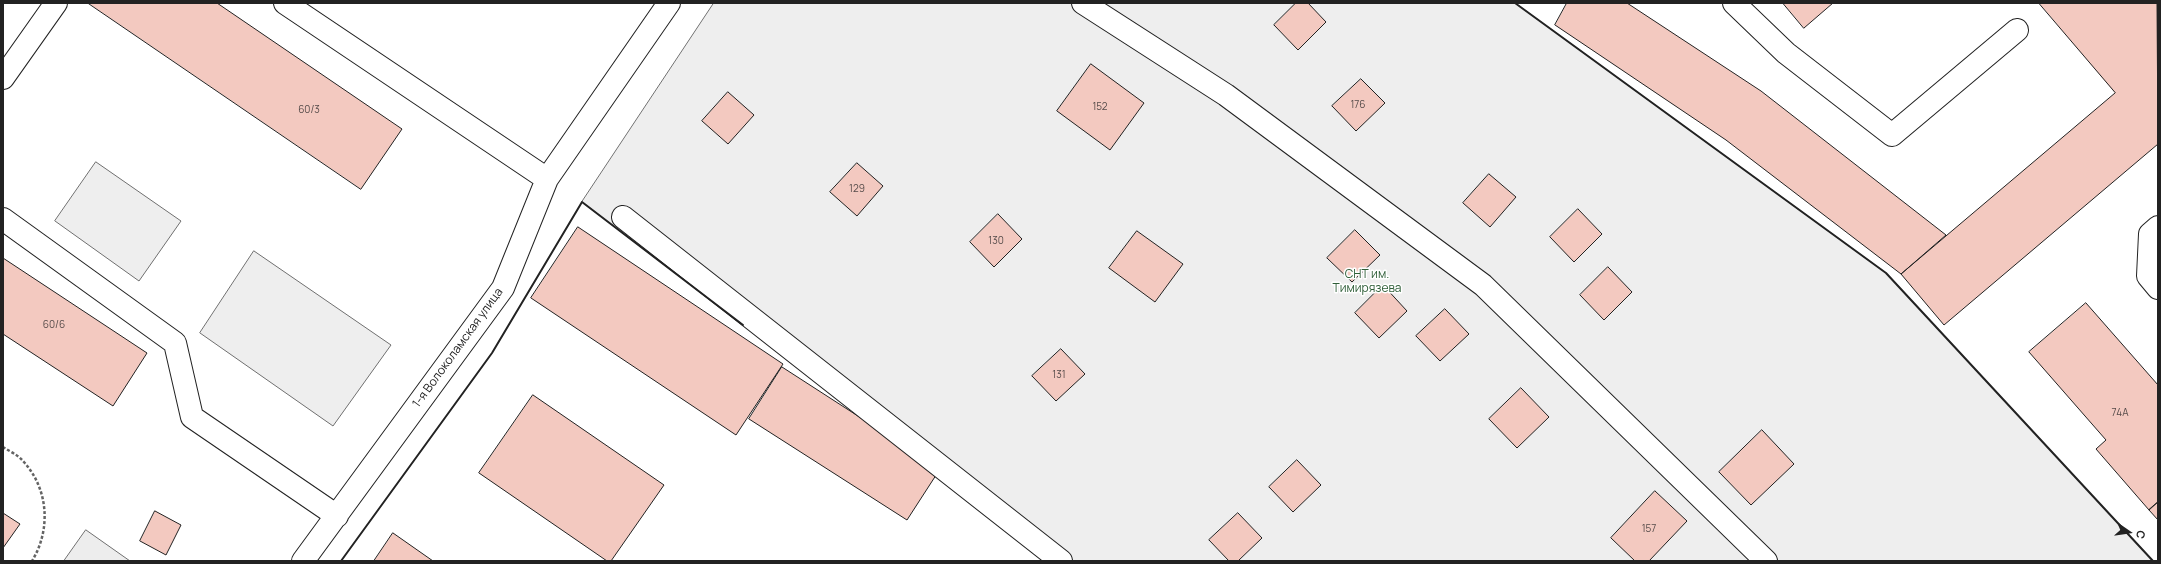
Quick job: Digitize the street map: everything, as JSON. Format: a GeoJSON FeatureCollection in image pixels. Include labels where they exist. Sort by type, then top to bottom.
{"type":"FeatureCollection","features":[{"type":"Feature","properties":{"kind":"street"},"geometry":{"type":"LineString","coordinates":[[3,78],[56,3]]}},
{"type":"Feature","properties":{"kind":"street"},"geometry":{"type":"LineString","coordinates":[[285,3],[547,179]]}},
{"type":"Feature","properties":{"kind":"street","name":"1-я Волоколамская улица"},"geometry":{"type":"LineString","coordinates":[[303,561],[502,288],[547,179],[669,3]]}},
{"type":"Feature","properties":{"kind":"street"},"geometry":{"type":"LineString","coordinates":[[1083,3],[1226,96],[1483,285],[1766,561]]}},
{"type":"Feature","properties":{"kind":"street"},"geometry":{"type":"LineString","coordinates":[[1734,3],[1786,53],[1892,135],[2017,30]]}},
{"type":"Feature","properties":{"kind":"street"},"geometry":{"type":"LineString","coordinates":[[623,217],[1061,561]]}},
{"type":"Feature","properties":{"kind":"street"},"geometry":{"type":"LineString","coordinates":[[3,219],[175,343],[192,417],[336,516]]}},
{"type":"Feature","properties":{"kind":"street"},"geometry":{"type":"LineString","coordinates":[[2158,227],[2150,234],[2148,276],[2158,288]]}},
{"type":"Feature","properties":{"kind":"path"},"geometry":{"type":"LineString","coordinates":[[3,447],[23,460],[34,474],[44,500],[44,532],[38,551],[32,561]]}},
{"type":"Feature","properties":{"kind":"green space","name":"СНТ им. Тимирязева"},"geometry":{"type":"Polygon","coordinates":[[[714,3],[1515,3],[1886,273],[2153,561],[1052,561],[582,202],[714,3]]]}},
{"type":"Feature","properties":{"kind":"green space"},"geometry":{"type":"Polygon","coordinates":[[[96,162],[181,221],[139,281],[55,221],[96,162]]]}},
{"type":"Feature","properties":{"kind":"green space"},"geometry":{"type":"Polygon","coordinates":[[[254,251],[391,345],[333,426],[200,333],[254,251]]]}},
{"type":"Feature","properties":{"kind":"shaded area"},"geometry":{"type":"Polygon","coordinates":[[[86,530],[130,561],[64,561],[86,530]]]}},
{"type":"Feature","properties":{"kind":"building"},"geometry":{"type":"Polygon","coordinates":[[[88,3],[217,3],[402,129],[361,189],[88,3]]]}},
{"type":"Feature","properties":{"kind":"building"},"geometry":{"type":"Polygon","coordinates":[[[1296,3],[1308,3],[1326,22],[1298,50],[1274,25],[1296,3]]]}},
{"type":"Feature","properties":{"kind":"building"},"geometry":{"type":"Polygon","coordinates":[[[1567,3],[1627,3],[1761,91],[1946,235],[1901,274],[1726,140],[1555,25],[1567,3]]]}},
{"type":"Feature","properties":{"kind":"building"},"geometry":{"type":"Polygon","coordinates":[[[1783,3],[1833,3],[1804,28],[1783,3]]]}},
{"type":"Feature","properties":{"kind":"building"},"geometry":{"type":"Polygon","coordinates":[[[2039,3],[2157,3],[2158,144],[1944,325],[1901,274],[2115,93],[2039,3]]]}},
{"type":"Feature","properties":{"kind":"building"},"geometry":{"type":"Polygon","coordinates":[[[1091,64],[1144,103],[1110,150],[1057,111],[1091,64]]]}},
{"type":"Feature","properties":{"kind":"building"},"geometry":{"type":"Polygon","coordinates":[[[1361,79],[1385,103],[1356,131],[1332,106],[1361,79]]]}},
{"type":"Feature","properties":{"kind":"building"},"geometry":{"type":"Polygon","coordinates":[[[728,92],[754,115],[728,144],[702,121],[728,92]]]}},
{"type":"Feature","properties":{"kind":"building"},"geometry":{"type":"Polygon","coordinates":[[[857,163],[883,186],[857,216],[830,192],[857,163]]]}},
{"type":"Feature","properties":{"kind":"building"},"geometry":{"type":"Polygon","coordinates":[[[1489,174],[1516,197],[1490,227],[1463,203],[1489,174]]]}},
{"type":"Feature","properties":{"kind":"building"},"geometry":{"type":"Polygon","coordinates":[[[1578,209],[1602,234],[1574,262],[1550,237],[1578,209]]]}},
{"type":"Feature","properties":{"kind":"building"},"geometry":{"type":"Polygon","coordinates":[[[998,214],[1022,239],[994,267],[970,242],[998,214]]]}},
{"type":"Feature","properties":{"kind":"building"},"geometry":{"type":"Polygon","coordinates":[[[578,227],[783,364],[736,435],[531,298],[578,227]]]}},
{"type":"Feature","properties":{"kind":"building"},"geometry":{"type":"Polygon","coordinates":[[[1355,230],[1380,255],[1352,282],[1327,258],[1355,230]]]}},
{"type":"Feature","properties":{"kind":"building"},"geometry":{"type":"Polygon","coordinates":[[[1137,231],[1183,264],[1155,302],[1109,268],[1137,231]]]}},
{"type":"Feature","properties":{"kind":"building"},"geometry":{"type":"Polygon","coordinates":[[[3,258],[147,353],[113,406],[3,334],[3,258]]]}},
{"type":"Feature","properties":{"kind":"building"},"geometry":{"type":"Polygon","coordinates":[[[1608,267],[1632,292],[1604,320],[1580,295],[1608,267]]]}},
{"type":"Feature","properties":{"kind":"building"},"geometry":{"type":"Polygon","coordinates":[[[1383,285],[1407,311],[1379,338],[1355,313],[1383,285]]]}},
{"type":"Feature","properties":{"kind":"building"},"geometry":{"type":"Polygon","coordinates":[[[2086,303],[2158,385],[2158,502],[2149,510],[2096,449],[2106,440],[2029,352],[2086,303]]]}},
{"type":"Feature","properties":{"kind":"building"},"geometry":{"type":"Polygon","coordinates":[[[1445,309],[1469,334],[1440,361],[1416,336],[1445,309]]]}},
{"type":"Feature","properties":{"kind":"building"},"geometry":{"type":"Polygon","coordinates":[[[1061,349],[1085,374],[1056,401],[1032,376],[1061,349]]]}},
{"type":"Feature","properties":{"kind":"building"},"geometry":{"type":"Polygon","coordinates":[[[782,367],[940,469],[907,520],[749,419],[782,367]]]}},
{"type":"Feature","properties":{"kind":"building"},"geometry":{"type":"Polygon","coordinates":[[[1521,388],[1549,417],[1517,448],[1489,419],[1521,388]]]}},
{"type":"Feature","properties":{"kind":"building"},"geometry":{"type":"Polygon","coordinates":[[[533,395],[664,485],[611,561],[607,561],[479,473],[533,395]]]}},
{"type":"Feature","properties":{"kind":"building"},"geometry":{"type":"Polygon","coordinates":[[[1762,430],[1794,464],[1751,505],[1719,472],[1762,430]]]}},
{"type":"Feature","properties":{"kind":"building"},"geometry":{"type":"Polygon","coordinates":[[[1297,460],[1321,485],[1293,512],[1269,487],[1297,460]]]}},
{"type":"Feature","properties":{"kind":"building"},"geometry":{"type":"Polygon","coordinates":[[[1655,491],[1687,521],[1649,561],[1635,561],[1611,538],[1655,491]]]}},
{"type":"Feature","properties":{"kind":"building"},"geometry":{"type":"Polygon","coordinates":[[[2158,502],[2158,520],[2149,510],[2158,502]]]}},
{"type":"Feature","properties":{"kind":"building"},"geometry":{"type":"Polygon","coordinates":[[[155,511],[181,525],[166,555],[140,541],[155,511]]]}},
{"type":"Feature","properties":{"kind":"building"},"geometry":{"type":"Polygon","coordinates":[[[3,513],[20,524],[3,548],[3,513]]]}},
{"type":"Feature","properties":{"kind":"building"},"geometry":{"type":"Polygon","coordinates":[[[1238,513],[1262,538],[1238,561],[1229,561],[1209,540],[1238,513]]]}},
{"type":"Feature","properties":{"kind":"building"},"geometry":{"type":"Polygon","coordinates":[[[393,533],[433,561],[374,561],[393,533]]]}},
{"type":"Feature","properties":{"kind":"wall"},"geometry":{"type":"LineString","coordinates":[[1515,3],[1886,273],[2153,561]]}},
{"type":"Feature","properties":{"kind":"wall"},"geometry":{"type":"LineString","coordinates":[[341,561],[492,353],[582,202],[743,325]]}}]}
